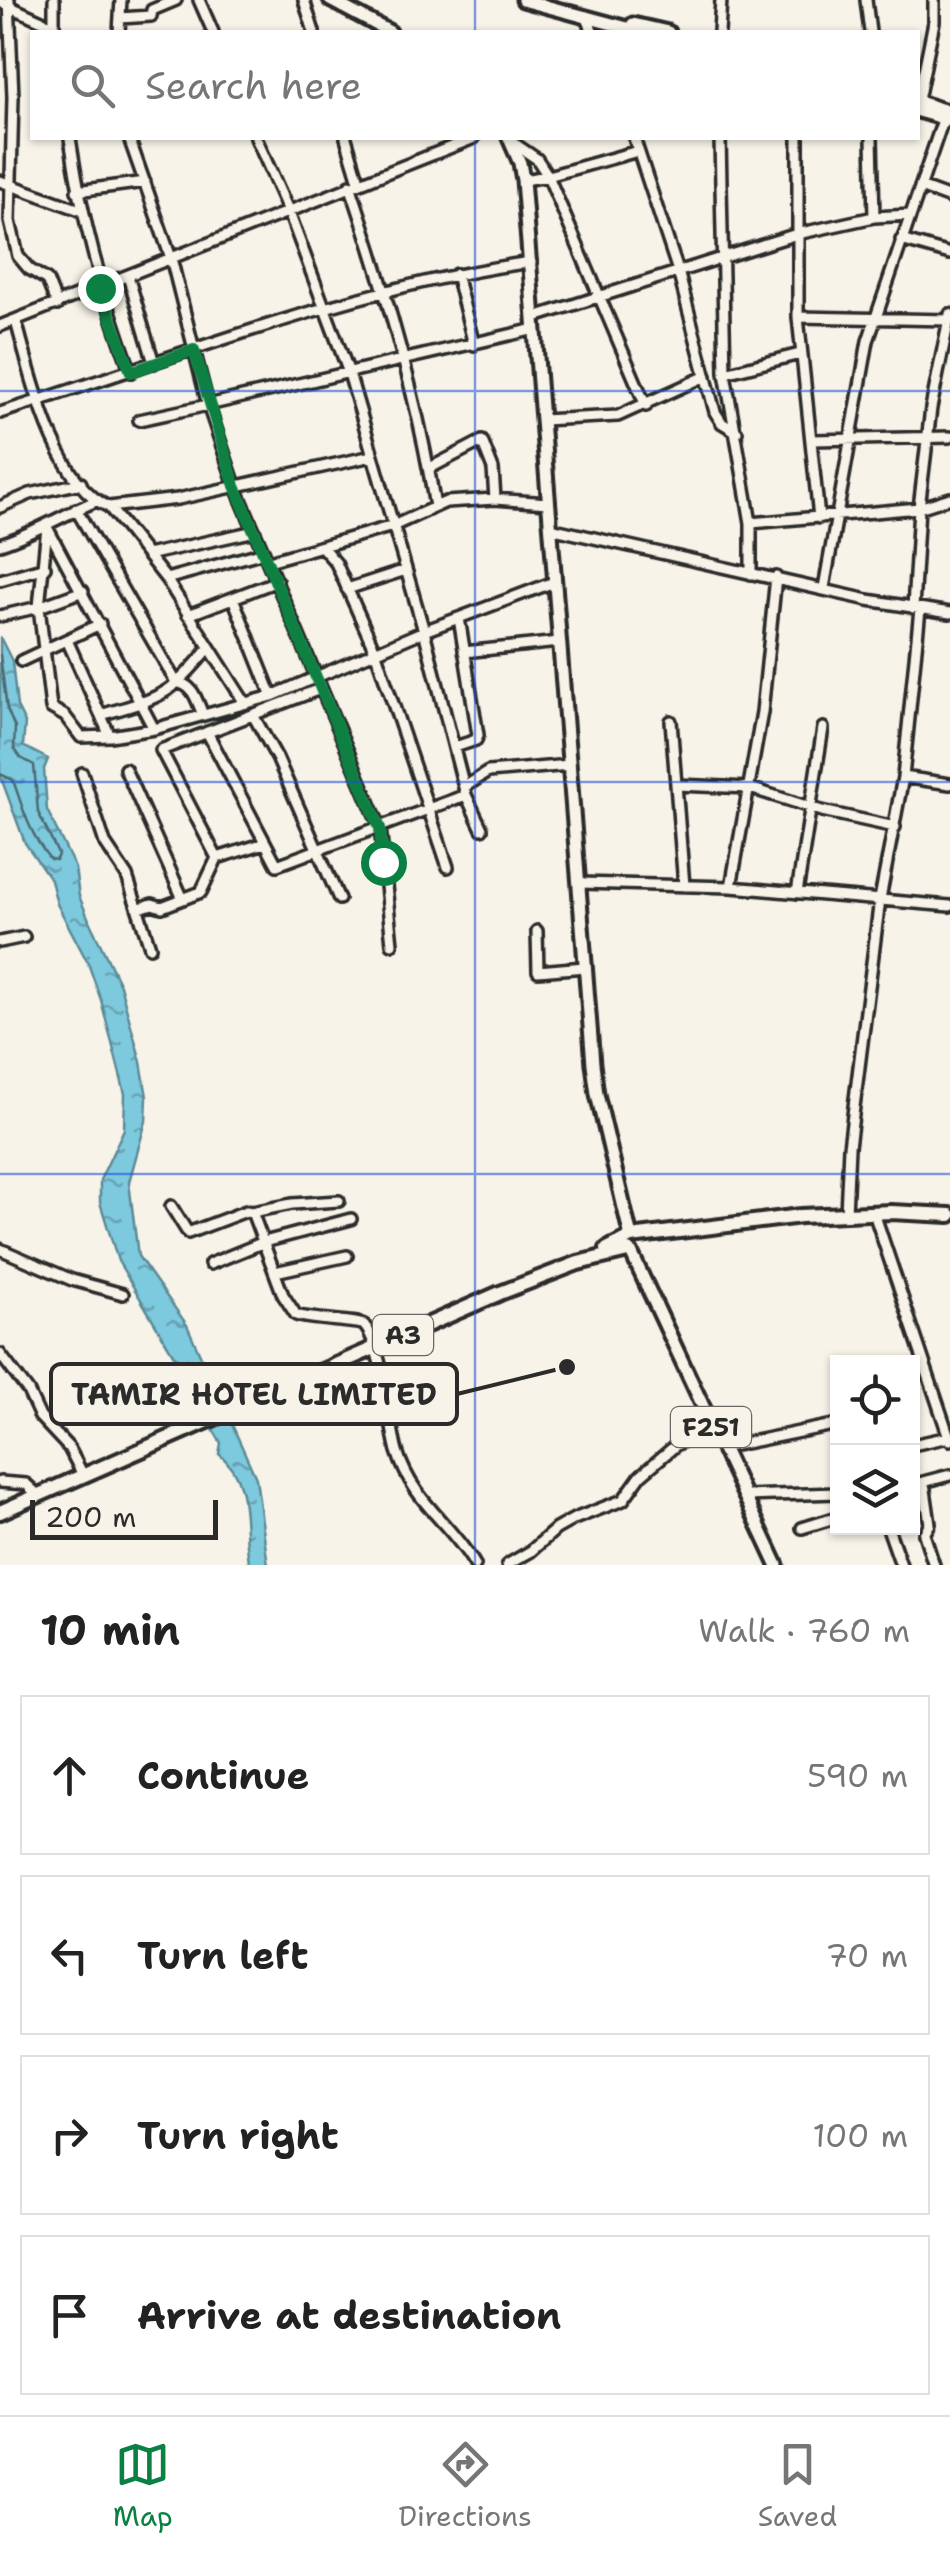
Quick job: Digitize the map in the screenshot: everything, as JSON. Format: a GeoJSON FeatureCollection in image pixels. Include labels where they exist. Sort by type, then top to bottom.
{"type":"FeatureCollection","features":[{"type":"Feature","properties":{"kind":"highway","name":"A3"},"geometry":{"type":"LineString","coordinates":[[0,1512],[375,1346],[578,1263],[633,1245],[686,1232],[786,1217],[874,1212],[950,1215]]}},
{"type":"Feature","properties":{"kind":"main road"},"geometry":{"type":"LineString","coordinates":[[330,0],[386,30]]}},
{"type":"Feature","properties":{"kind":"main road"},"geometry":{"type":"LineString","coordinates":[[523,0],[545,3],[588,25],[627,30]]}},
{"type":"Feature","properties":{"kind":"main road"},"geometry":{"type":"LineString","coordinates":[[588,25],[603,16],[660,30]]}},
{"type":"Feature","properties":{"kind":"main road"},"geometry":{"type":"LineString","coordinates":[[920,102],[948,116]]}},
{"type":"Feature","properties":{"kind":"main road"},"geometry":{"type":"LineString","coordinates":[[920,111],[948,116]]}},
{"type":"Feature","properties":{"kind":"main road"},"geometry":{"type":"LineString","coordinates":[[510,140],[523,180],[531,262],[598,1094],[633,1245]]}},
{"type":"Feature","properties":{"kind":"main road","name":"F251"},"geometry":{"type":"LineString","coordinates":[[633,1245],[648,1288],[777,1565]]}},
{"type":"Feature","properties":{"kind":"street"},"geometry":{"type":"LineString","coordinates":[[54,0],[54,30]]}},
{"type":"Feature","properties":{"kind":"street"},"geometry":{"type":"LineString","coordinates":[[119,30],[120,0]]}},
{"type":"Feature","properties":{"kind":"street"},"geometry":{"type":"LineString","coordinates":[[120,18],[151,16],[152,10],[176,0]]}},
{"type":"Feature","properties":{"kind":"street"},"geometry":{"type":"LineString","coordinates":[[199,0],[212,30]]}},
{"type":"Feature","properties":{"kind":"street"},"geometry":{"type":"LineString","coordinates":[[304,0],[313,30]]}},
{"type":"Feature","properties":{"kind":"street"},"geometry":{"type":"LineString","coordinates":[[718,30],[722,0]]}},
{"type":"Feature","properties":{"kind":"street"},"geometry":{"type":"LineString","coordinates":[[866,0],[870,30]]}},
{"type":"Feature","properties":{"kind":"street"},"geometry":{"type":"LineString","coordinates":[[920,91],[934,22],[934,0]]}},
{"type":"Feature","properties":{"kind":"street"},"geometry":{"type":"LineString","coordinates":[[0,2],[10,3],[54,30]]}},
{"type":"Feature","properties":{"kind":"street"},"geometry":{"type":"LineString","coordinates":[[10,3],[13,98],[5,222],[18,256],[46,280],[57,305]]}},
{"type":"Feature","properties":{"kind":"street"},"geometry":{"type":"LineString","coordinates":[[824,588],[848,440],[876,316],[948,116]]}},
{"type":"Feature","properties":{"kind":"street"},"geometry":{"type":"LineString","coordinates":[[70,140],[80,210],[100,288],[131,372]]}},
{"type":"Feature","properties":{"kind":"street"},"geometry":{"type":"LineString","coordinates":[[131,140],[171,258],[208,406],[235,486],[380,828],[392,944]]}},
{"type":"Feature","properties":{"kind":"street"},"geometry":{"type":"LineString","coordinates":[[257,140],[288,210],[349,373],[466,790],[482,828]]}},
{"type":"Feature","properties":{"kind":"street"},"geometry":{"type":"LineString","coordinates":[[346,140],[354,183],[430,468],[435,507]]}},
{"type":"Feature","properties":{"kind":"street"},"geometry":{"type":"LineString","coordinates":[[0,326],[469,140]]}},
{"type":"Feature","properties":{"kind":"street"},"geometry":{"type":"LineString","coordinates":[[510,140],[536,159],[548,176],[646,406]]}},
{"type":"Feature","properties":{"kind":"street"},"geometry":{"type":"LineString","coordinates":[[636,140],[678,271],[718,418],[737,432]]}},
{"type":"Feature","properties":{"kind":"street"},"geometry":{"type":"LineString","coordinates":[[720,140],[725,373],[751,522],[751,574]]}},
{"type":"Feature","properties":{"kind":"street"},"geometry":{"type":"LineString","coordinates":[[798,140],[800,354],[813,440],[819,518]]}},
{"type":"Feature","properties":{"kind":"street"},"geometry":{"type":"LineString","coordinates":[[872,140],[874,216]]}},
{"type":"Feature","properties":{"kind":"street"},"geometry":{"type":"LineString","coordinates":[[523,180],[638,150]]}},
{"type":"Feature","properties":{"kind":"street"},"geometry":{"type":"LineString","coordinates":[[5,182],[80,210]]}},
{"type":"Feature","properties":{"kind":"street"},"geometry":{"type":"LineString","coordinates":[[77,191],[145,182]]}},
{"type":"Feature","properties":{"kind":"street"},"geometry":{"type":"LineString","coordinates":[[920,187],[950,198]]}},
{"type":"Feature","properties":{"kind":"street"},"geometry":{"type":"LineString","coordinates":[[139,420],[474,345],[678,271],[798,234],[874,216],[910,215]]}},
{"type":"Feature","properties":{"kind":"street"},"geometry":{"type":"LineString","coordinates":[[901,240],[950,254]]}},
{"type":"Feature","properties":{"kind":"street"},"geometry":{"type":"LineString","coordinates":[[0,413],[325,307],[456,274],[531,262]]}},
{"type":"Feature","properties":{"kind":"street"},"geometry":{"type":"LineString","coordinates":[[456,274],[474,345]]}},
{"type":"Feature","properties":{"kind":"street"},"geometry":{"type":"LineString","coordinates":[[128,276],[154,364]]}},
{"type":"Feature","properties":{"kind":"street"},"geometry":{"type":"LineString","coordinates":[[798,317],[949,318],[937,375],[920,508],[917,609],[904,777],[880,899],[849,1147],[846,1214]]}},
{"type":"Feature","properties":{"kind":"street"},"geometry":{"type":"LineString","coordinates":[[16,321],[39,401],[64,458],[96,501],[109,507],[166,579],[245,703]]}},
{"type":"Feature","properties":{"kind":"street"},"geometry":{"type":"LineString","coordinates":[[725,373],[800,354]]}},
{"type":"Feature","properties":{"kind":"street"},"geometry":{"type":"LineString","coordinates":[[937,375],[950,374]]}},
{"type":"Feature","properties":{"kind":"street"},"geometry":{"type":"LineString","coordinates":[[542,420],[618,416],[706,376]]}},
{"type":"Feature","properties":{"kind":"street"},"geometry":{"type":"LineString","coordinates":[[813,440],[950,437]]}},
{"type":"Feature","properties":{"kind":"street"},"geometry":{"type":"LineString","coordinates":[[430,468],[482,441],[494,472],[494,499]]}},
{"type":"Feature","properties":{"kind":"street"},"geometry":{"type":"LineString","coordinates":[[109,507],[178,499],[372,456]]}},
{"type":"Feature","properties":{"kind":"street"},"geometry":{"type":"LineString","coordinates":[[0,508],[30,494],[82,483]]}},
{"type":"Feature","properties":{"kind":"street"},"geometry":{"type":"LineString","coordinates":[[751,522],[920,508],[950,498]]}},
{"type":"Feature","properties":{"kind":"street"},"geometry":{"type":"LineString","coordinates":[[166,579],[322,547],[392,526],[458,500],[548,503]]}},
{"type":"Feature","properties":{"kind":"street"},"geometry":{"type":"LineString","coordinates":[[96,501],[52,520],[47,527],[39,607],[52,708],[65,716],[81,737],[154,729],[318,685]]}},
{"type":"Feature","properties":{"kind":"street"},"geometry":{"type":"LineString","coordinates":[[76,509],[171,674],[176,682],[192,690],[203,715]]}},
{"type":"Feature","properties":{"kind":"street"},"geometry":{"type":"LineString","coordinates":[[0,544],[47,527]]}},
{"type":"Feature","properties":{"kind":"street"},"geometry":{"type":"LineString","coordinates":[[47,527],[154,729]]}},
{"type":"Feature","properties":{"kind":"street"},"geometry":{"type":"LineString","coordinates":[[550,528],[950,614]]}},
{"type":"Feature","properties":{"kind":"street"},"geometry":{"type":"LineString","coordinates":[[148,556],[255,531]]}},
{"type":"Feature","properties":{"kind":"street"},"geometry":{"type":"LineString","coordinates":[[322,547],[336,562],[376,653],[448,867]]}},
{"type":"Feature","properties":{"kind":"street"},"geometry":{"type":"LineString","coordinates":[[0,580],[44,566]]}},
{"type":"Feature","properties":{"kind":"street"},"geometry":{"type":"LineString","coordinates":[[348,588],[406,570]]}},
{"type":"Feature","properties":{"kind":"street"},"geometry":{"type":"LineString","coordinates":[[731,887],[762,712],[776,577]]}},
{"type":"Feature","properties":{"kind":"street"},"geometry":{"type":"LineString","coordinates":[[188,615],[277,581]]}},
{"type":"Feature","properties":{"kind":"street"},"geometry":{"type":"LineString","coordinates":[[217,858],[161,750],[253,715],[424,632],[554,582]]}},
{"type":"Feature","properties":{"kind":"street"},"geometry":{"type":"LineString","coordinates":[[0,616],[82,591]]}},
{"type":"Feature","properties":{"kind":"street"},"geometry":{"type":"LineString","coordinates":[[232,598],[272,696]]}},
{"type":"Feature","properties":{"kind":"street"},"geometry":{"type":"LineString","coordinates":[[455,748],[476,740],[478,734],[458,618]]}},
{"type":"Feature","properties":{"kind":"street"},"geometry":{"type":"LineString","coordinates":[[21,661],[100,624]]}},
{"type":"Feature","properties":{"kind":"street"},"geometry":{"type":"LineString","coordinates":[[67,640],[110,736]]}},
{"type":"Feature","properties":{"kind":"street"},"geometry":{"type":"LineString","coordinates":[[464,652],[559,642]]}},
{"type":"Feature","properties":{"kind":"street"},"geometry":{"type":"LineString","coordinates":[[101,715],[160,698],[182,682],[209,648]]}},
{"type":"Feature","properties":{"kind":"street"},"geometry":{"type":"LineString","coordinates":[[253,715],[277,758],[339,900]]}},
{"type":"Feature","properties":{"kind":"street"},"geometry":{"type":"LineString","coordinates":[[671,720],[684,886]]}},
{"type":"Feature","properties":{"kind":"street"},"geometry":{"type":"LineString","coordinates":[[798,893],[823,728]]}},
{"type":"Feature","properties":{"kind":"street"},"geometry":{"type":"LineString","coordinates":[[207,732],[277,866],[429,809],[466,790],[488,772],[570,765]]}},
{"type":"Feature","properties":{"kind":"street"},"geometry":{"type":"LineString","coordinates":[[126,770],[182,899]]}},
{"type":"Feature","properties":{"kind":"street"},"geometry":{"type":"LineString","coordinates":[[82,773],[105,843],[127,876],[140,908],[150,946]]}},
{"type":"Feature","properties":{"kind":"street"},"geometry":{"type":"LineString","coordinates":[[904,777],[950,784]]}},
{"type":"Feature","properties":{"kind":"street"},"geometry":{"type":"LineString","coordinates":[[677,785],[750,788],[894,827]]}},
{"type":"Feature","properties":{"kind":"street"},"geometry":{"type":"LineString","coordinates":[[140,908],[152,904],[162,907],[201,892],[217,858],[264,843]]}},
{"type":"Feature","properties":{"kind":"street"},"geometry":{"type":"LineString","coordinates":[[580,883],[731,887],[950,906]]}},
{"type":"Feature","properties":{"kind":"street"},"geometry":{"type":"LineString","coordinates":[[537,931],[538,970],[586,967]]}},
{"type":"Feature","properties":{"kind":"street"},"geometry":{"type":"LineString","coordinates":[[0,942],[24,937]]}},
{"type":"Feature","properties":{"kind":"street"},"geometry":{"type":"LineString","coordinates":[[171,1206],[188,1234],[246,1211],[339,1202]]}},
{"type":"Feature","properties":{"kind":"street"},"geometry":{"type":"LineString","coordinates":[[252,1212],[283,1295],[296,1315],[329,1322],[356,1321],[364,1326],[375,1346],[404,1468],[422,1503],[475,1565]]}},
{"type":"Feature","properties":{"kind":"street"},"geometry":{"type":"LineString","coordinates":[[874,1212],[949,1439],[920,1444]]}},
{"type":"Feature","properties":{"kind":"street"},"geometry":{"type":"LineString","coordinates":[[210,1264],[264,1242],[351,1219]]}},
{"type":"Feature","properties":{"kind":"street"},"geometry":{"type":"LineString","coordinates":[[0,1250],[72,1280],[124,1294]]}},
{"type":"Feature","properties":{"kind":"street"},"geometry":{"type":"LineString","coordinates":[[275,1272],[348,1256]]}},
{"type":"Feature","properties":{"kind":"street"},"geometry":{"type":"LineString","coordinates":[[1,1358],[28,1391],[40,1417],[69,1448],[82,1475]]}},
{"type":"Feature","properties":{"kind":"street"},"geometry":{"type":"LineString","coordinates":[[507,1565],[532,1551],[556,1529],[623,1500],[641,1475],[676,1445],[711,1426]]}},
{"type":"Feature","properties":{"kind":"street"},"geometry":{"type":"LineString","coordinates":[[720,1448],[830,1426]]}},
{"type":"Feature","properties":{"kind":"street"},"geometry":{"type":"LineString","coordinates":[[920,1484],[950,1476]]}},
{"type":"Feature","properties":{"kind":"street"},"geometry":{"type":"LineString","coordinates":[[0,1482],[26,1484],[38,1495]]}},
{"type":"Feature","properties":{"kind":"street"},"geometry":{"type":"LineString","coordinates":[[924,1483],[930,1524],[924,1534],[934,1565]]}},
{"type":"Feature","properties":{"kind":"street"},"geometry":{"type":"LineString","coordinates":[[745,1496],[830,1493]]}},
{"type":"Feature","properties":{"kind":"street"},"geometry":{"type":"LineString","coordinates":[[802,1528],[830,1519]]}},
{"type":"Feature","properties":{"kind":"street"},"geometry":{"type":"LineString","coordinates":[[890,1535],[901,1565]]}},
{"type":"Feature","properties":{"kind":"water"},"geometry":{"type":"Polygon","coordinates":[[[0,637],[12,661],[17,707],[25,723],[23,746],[48,759],[44,769],[47,810],[75,868],[79,896],[120,985],[141,1062],[147,1097],[146,1121],[129,1182],[138,1256],[187,1325],[210,1377],[224,1394],[224,1402],[202,1411],[188,1410],[191,1391],[182,1369],[118,1261],[100,1202],[100,1180],[124,1129],[125,1094],[88,963],[57,904],[51,880],[25,843],[0,775],[0,637]]]}},
{"type":"Feature","properties":{"kind":"water"},"geometry":{"type":"Polygon","coordinates":[[[229,1418],[256,1478],[268,1565],[242,1565],[249,1561],[241,1490],[237,1477],[219,1454],[221,1443],[211,1426],[229,1418]]]}},
{"type":"Feature","properties":{"kind":"place","name":"TAMIR HOTEL LIMITED"},"geometry":{"type":"Point","coordinates":[567,1367]}},
{"type":"Feature","properties":{"kind":"route"},"geometry":{"type":"LineString","coordinates":[[100,288],[131,372],[194,350],[235,486],[380,828],[383,862]]}}]}
